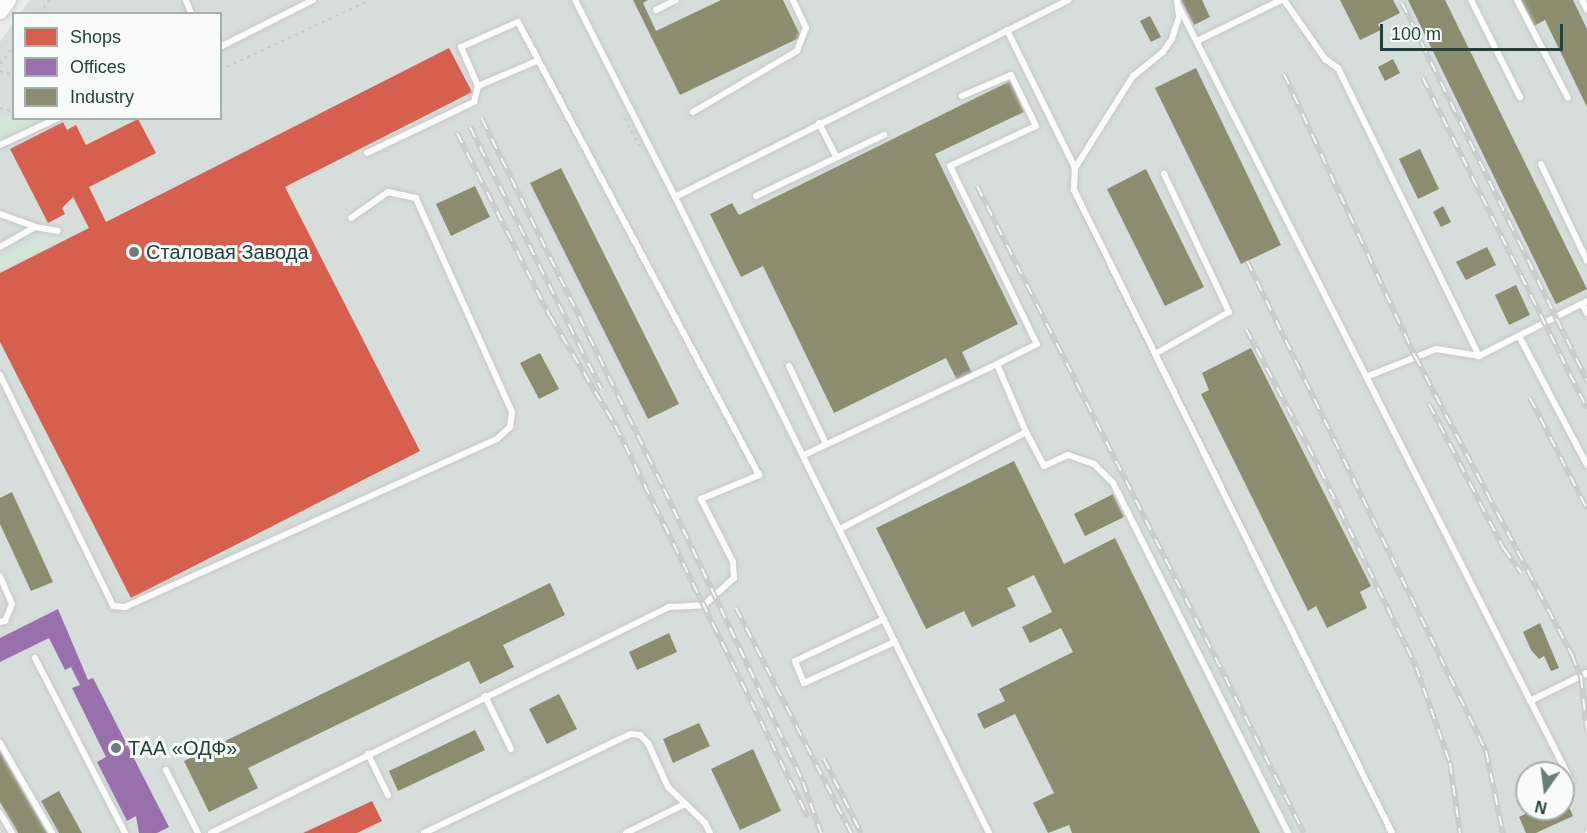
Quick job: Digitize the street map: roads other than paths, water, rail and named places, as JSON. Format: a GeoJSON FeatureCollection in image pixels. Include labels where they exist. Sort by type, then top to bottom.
{"type":"FeatureCollection","features":[{"type":"Feature","properties":{"kind":"main road"},"geometry":{"type":"LineString","coordinates":[[0,11],[8,0]]}},
{"type":"Feature","properties":{"kind":"lane"},"geometry":{"type":"LineString","coordinates":[[222,46],[313,0]]}},
{"type":"Feature","properties":{"kind":"lane"},"geometry":{"type":"LineString","coordinates":[[575,0],[804,455],[988,833]]}},
{"type":"Feature","properties":{"kind":"lane"},"geometry":{"type":"LineString","coordinates":[[656,10],[675,0]]}},
{"type":"Feature","properties":{"kind":"lane"},"geometry":{"type":"LineString","coordinates":[[693,112],[797,51],[806,28],[793,0]]}},
{"type":"Feature","properties":{"kind":"lane"},"geometry":{"type":"LineString","coordinates":[[675,197],[1068,0]]}},
{"type":"Feature","properties":{"kind":"lane"},"geometry":{"type":"LineString","coordinates":[[1197,41],[1282,0],[1324,59],[1338,68],[1479,356]]}},
{"type":"Feature","properties":{"kind":"lane"},"geometry":{"type":"LineString","coordinates":[[1471,0],[1520,97]]}},
{"type":"Feature","properties":{"kind":"lane"},"geometry":{"type":"LineString","coordinates":[[1517,0],[1568,98]]}},
{"type":"Feature","properties":{"kind":"lane"},"geometry":{"type":"LineString","coordinates":[[1582,0],[1587,10]]}},
{"type":"Feature","properties":{"kind":"lane"},"geometry":{"type":"LineString","coordinates":[[1075,168],[1133,76],[1163,52],[1172,39],[1178,3]]}},
{"type":"Feature","properties":{"kind":"lane"},"geometry":{"type":"LineString","coordinates":[[1178,3],[1561,761]]}},
{"type":"Feature","properties":{"kind":"lane"},"geometry":{"type":"LineString","coordinates":[[211,833],[669,607],[704,605],[734,578],[734,570],[701,499],[759,475],[518,22],[461,47],[478,87],[474,102],[367,153]]}},
{"type":"Feature","properties":{"kind":"lane"},"geometry":{"type":"LineString","coordinates":[[1007,30],[1075,168],[1074,190],[1392,833]]}},
{"type":"Feature","properties":{"kind":"lane"},"geometry":{"type":"LineString","coordinates":[[478,87],[537,61]]}},
{"type":"Feature","properties":{"kind":"lane"},"geometry":{"type":"LineString","coordinates":[[804,455],[1037,344],[950,166],[1036,126],[1011,75],[962,96]]}},
{"type":"Feature","properties":{"kind":"lane"},"geometry":{"type":"LineString","coordinates":[[0,145],[54,120]]}},
{"type":"Feature","properties":{"kind":"lane"},"geometry":{"type":"LineString","coordinates":[[819,123],[836,157]]}},
{"type":"Feature","properties":{"kind":"lane"},"geometry":{"type":"LineString","coordinates":[[756,196],[884,135]]}},
{"type":"Feature","properties":{"kind":"lane"},"geometry":{"type":"LineString","coordinates":[[1541,164],[1587,261]]}},
{"type":"Feature","properties":{"kind":"lane"},"geometry":{"type":"LineString","coordinates":[[1155,354],[1229,312],[1164,174]]}},
{"type":"Feature","properties":{"kind":"lane"},"geometry":{"type":"LineString","coordinates":[[0,377],[113,606],[125,607],[497,439],[510,427],[512,412],[416,198],[388,192],[351,218]]}},
{"type":"Feature","properties":{"kind":"lane"},"geometry":{"type":"LineString","coordinates":[[0,214],[58,231]]}},
{"type":"Feature","properties":{"kind":"lane"},"geometry":{"type":"LineString","coordinates":[[0,247],[35,226]]}},
{"type":"Feature","properties":{"kind":"lane"},"geometry":{"type":"LineString","coordinates":[[1366,377],[1436,349],[1479,356],[1585,303],[1587,313]]}},
{"type":"Feature","properties":{"kind":"lane"},"geometry":{"type":"LineString","coordinates":[[1519,336],[1587,465]]}},
{"type":"Feature","properties":{"kind":"lane"},"geometry":{"type":"LineString","coordinates":[[997,364],[1026,432],[1044,466],[1068,455],[1094,464],[1113,483],[1288,833]]}},
{"type":"Feature","properties":{"kind":"lane"},"geometry":{"type":"LineString","coordinates":[[789,366],[826,444]]}},
{"type":"Feature","properties":{"kind":"lane"},"geometry":{"type":"LineString","coordinates":[[840,529],[1026,432]]}},
{"type":"Feature","properties":{"kind":"lane"},"geometry":{"type":"LineString","coordinates":[[0,576],[12,604],[5,621],[0,622]]}},
{"type":"Feature","properties":{"kind":"lane"},"geometry":{"type":"LineString","coordinates":[[884,619],[795,661],[804,683],[896,642]]}},
{"type":"Feature","properties":{"kind":"lane"},"geometry":{"type":"LineString","coordinates":[[35,658],[125,833]]}},
{"type":"Feature","properties":{"kind":"lane"},"geometry":{"type":"LineString","coordinates":[[1530,701],[1587,673]]}},
{"type":"Feature","properties":{"kind":"lane"},"geometry":{"type":"LineString","coordinates":[[485,696],[511,749]]}},
{"type":"Feature","properties":{"kind":"lane"},"geometry":{"type":"LineString","coordinates":[[424,833],[631,734],[640,735],[648,743],[668,787],[683,805],[705,823],[710,833]]}},
{"type":"Feature","properties":{"kind":"lane"},"geometry":{"type":"LineString","coordinates":[[0,743],[52,833]]}},
{"type":"Feature","properties":{"kind":"lane"},"geometry":{"type":"LineString","coordinates":[[368,754],[388,795]]}},
{"type":"Feature","properties":{"kind":"lane"},"geometry":{"type":"LineString","coordinates":[[166,770],[198,833]]}},
{"type":"Feature","properties":{"kind":"lane"},"geometry":{"type":"LineString","coordinates":[[626,833],[683,805]]}},
{"type":"Feature","properties":{"kind":"lane"},"geometry":{"type":"LineString","coordinates":[[0,813],[12,833]]}},
{"type":"Feature","properties":{"kind":"railway"},"geometry":{"type":"LineString","coordinates":[[1402,3],[1587,381]]}},
{"type":"Feature","properties":{"kind":"railway"},"geometry":{"type":"LineString","coordinates":[[1284,74],[1415,356],[1572,655],[1581,677],[1587,731]]}},
{"type":"Feature","properties":{"kind":"railway"},"geometry":{"type":"LineString","coordinates":[[1423,78],[1587,409]]}},
{"type":"Feature","properties":{"kind":"railway"},"geometry":{"type":"LineString","coordinates":[[482,119],[664,489],[803,782],[821,833]]}},
{"type":"Feature","properties":{"kind":"railway"},"geometry":{"type":"LineString","coordinates":[[470,127],[601,389]]}},
{"type":"Feature","properties":{"kind":"railway"},"geometry":{"type":"LineString","coordinates":[[457,133],[550,316],[615,425],[808,817]]}},
{"type":"Feature","properties":{"kind":"railway"},"geometry":{"type":"LineString","coordinates":[[977,186],[1304,833]]}},
{"type":"Feature","properties":{"kind":"railway"},"geometry":{"type":"LineString","coordinates":[[1247,261],[1486,751],[1503,833]]}},
{"type":"Feature","properties":{"kind":"railway"},"geometry":{"type":"LineString","coordinates":[[1246,329],[1320,469],[1416,667],[1450,763],[1460,833]]}},
{"type":"Feature","properties":{"kind":"railway"},"geometry":{"type":"LineString","coordinates":[[1530,398],[1587,509]]}},
{"type":"Feature","properties":{"kind":"railway"},"geometry":{"type":"LineString","coordinates":[[1429,404],[1504,549],[1521,572]]}},
{"type":"Feature","properties":{"kind":"railway"},"geometry":{"type":"LineString","coordinates":[[736,608],[851,833]]}},
{"type":"Feature","properties":{"kind":"railway"},"geometry":{"type":"LineString","coordinates":[[824,759],[861,833]]}},
{"type":"Feature","properties":{"kind":"place","name":"Сталовая Завода"},"geometry":{"type":"Point","coordinates":[134,252]}},
{"type":"Feature","properties":{"kind":"place","name":"ТАА «ОДФ»"},"geometry":{"type":"Point","coordinates":[116,748]}}]}
